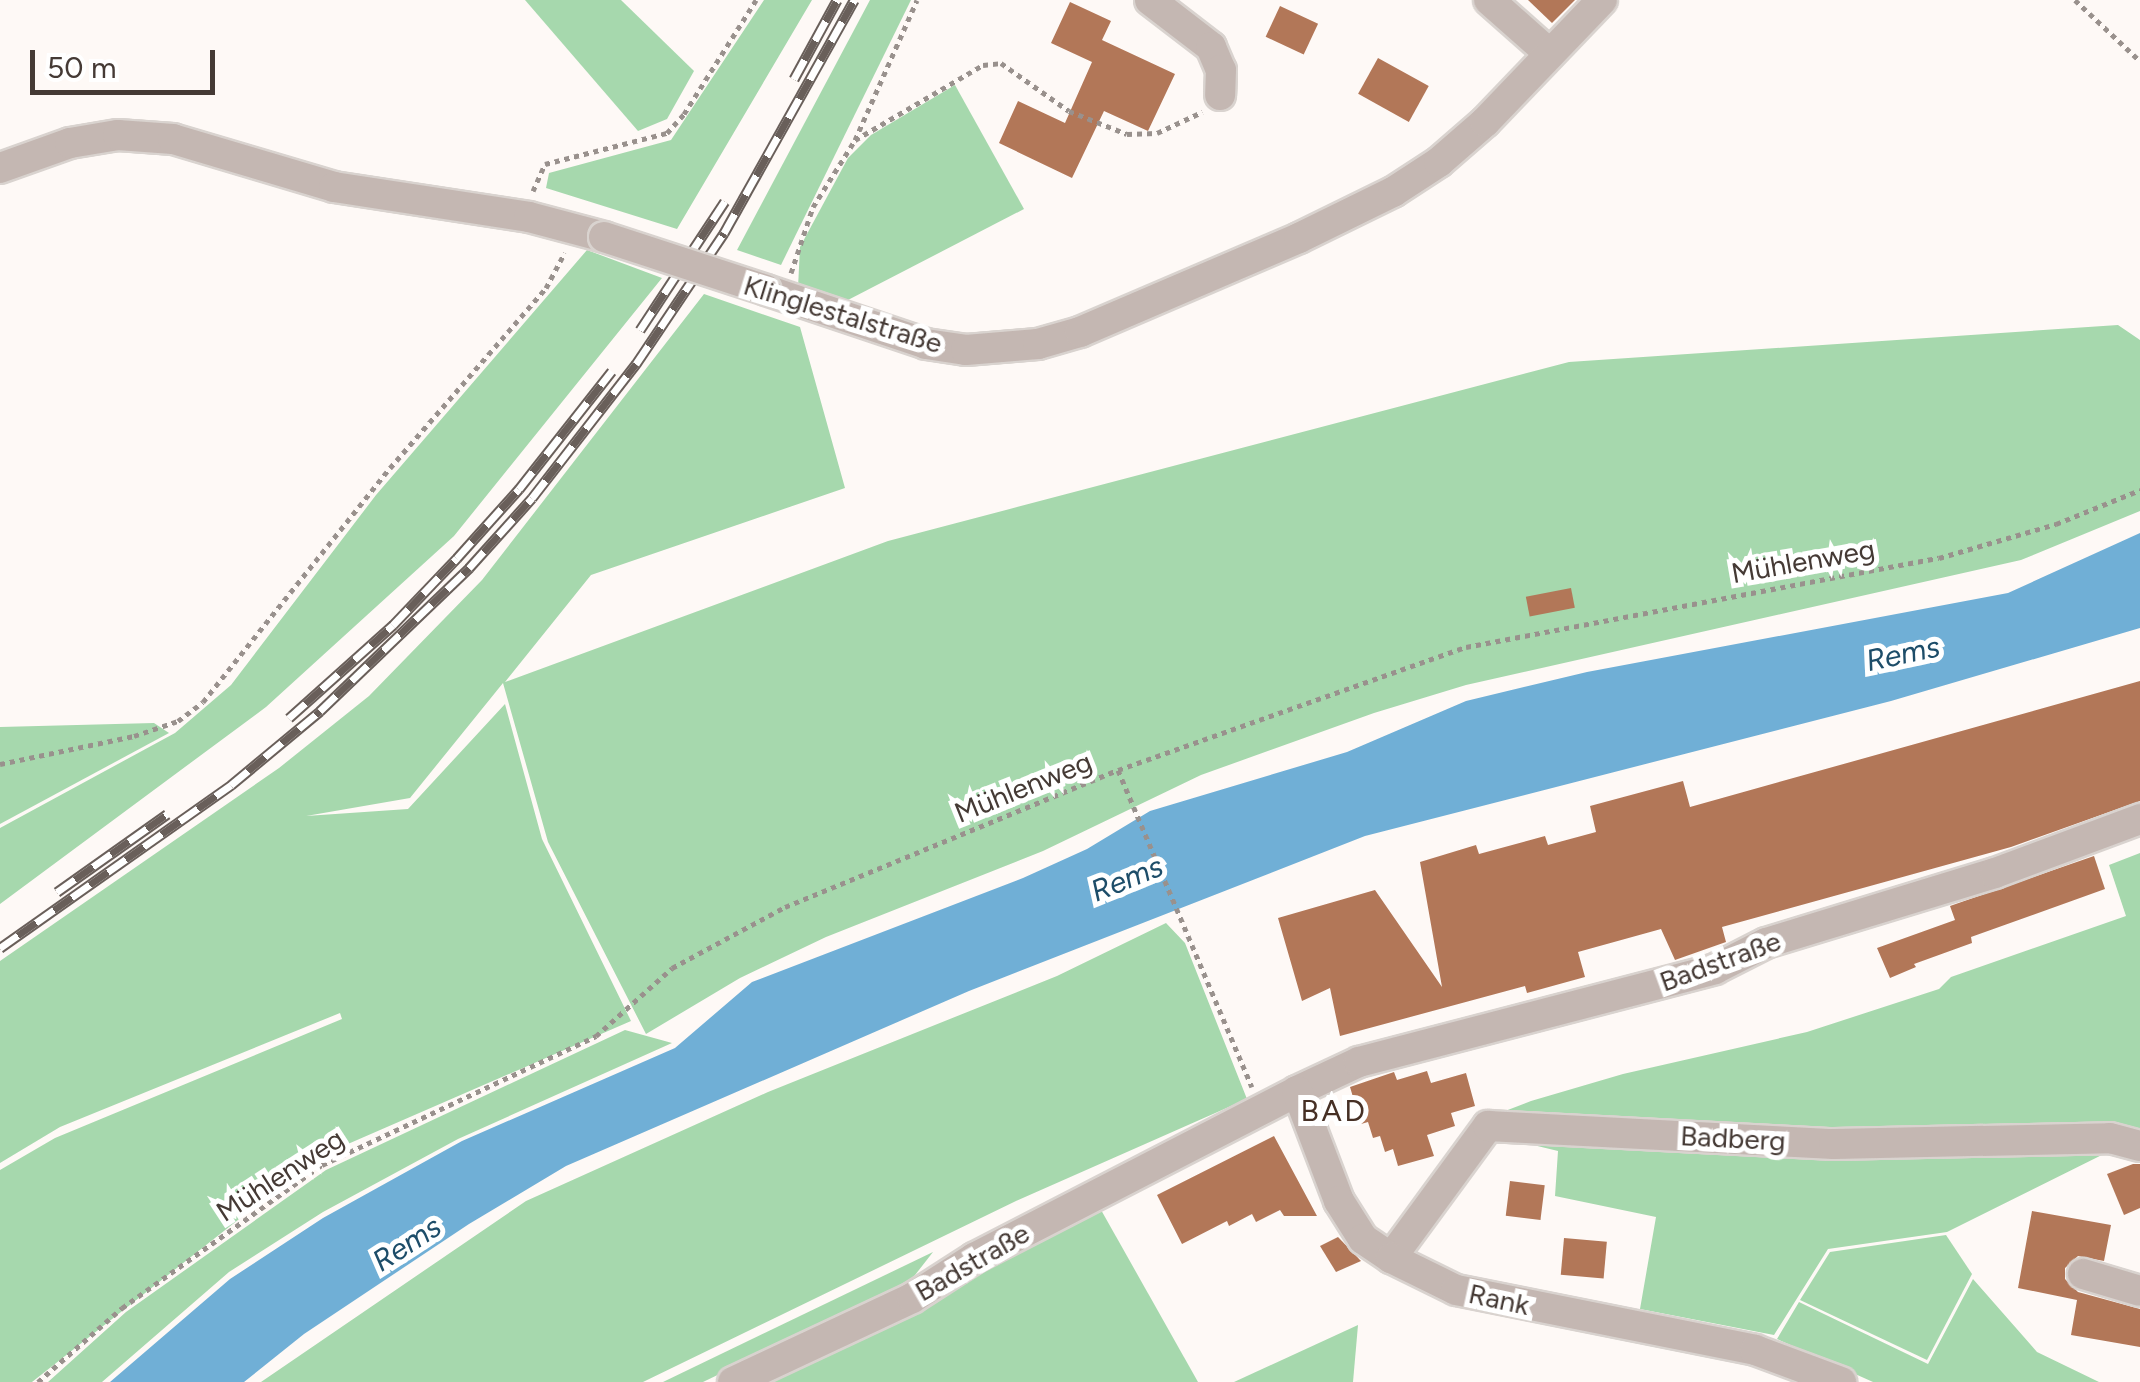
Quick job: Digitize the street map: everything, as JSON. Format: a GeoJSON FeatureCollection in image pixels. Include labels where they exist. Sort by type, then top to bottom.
{"type":"FeatureCollection","features":[{"type":"Feature","properties":{"kind":"street"},"geometry":{"type":"LineString","coordinates":[[1150,0],[1212,47],[1221,70],[1220,96]]}},
{"type":"Feature","properties":{"kind":"street"},"geometry":{"type":"LineString","coordinates":[[1489,0],[1550,54]]}},
{"type":"Feature","properties":{"kind":"street","name":"Klinglestalstraße"},"geometry":{"type":"LineString","coordinates":[[0,168],[70,142],[118,135],[173,139],[334,187],[574,228],[926,344],[966,350],[1038,344],[1080,332],[1300,238],[1393,192],[1439,162],[1486,122],[1602,0]]}},
{"type":"Feature","properties":{"kind":"street","name":"Badstraße"},"geometry":{"type":"LineString","coordinates":[[1297,1091],[1360,1062],[1715,969],[1766,943],[1995,873],[2140,820]]}},
{"type":"Feature","properties":{"kind":"street"},"geometry":{"type":"LineString","coordinates":[[1261,1108],[1297,1091]]}},
{"type":"Feature","properties":{"kind":"street","name":"Rank"},"geometry":{"type":"LineString","coordinates":[[1297,1091],[1339,1201],[1363,1239],[1391,1258],[1456,1290],[1728,1344],[1812,1368],[1841,1382]]}},
{"type":"Feature","properties":{"kind":"street","name":"Badstraße"},"geometry":{"type":"LineString","coordinates":[[733,1382],[912,1298],[974,1258],[1261,1108]]}},
{"type":"Feature","properties":{"kind":"street","name":"Badberg"},"geometry":{"type":"LineString","coordinates":[[1391,1258],[1488,1126],[1834,1144],[2110,1138],[2140,1146]]}},
{"type":"Feature","properties":{"kind":"street"},"geometry":{"type":"LineString","coordinates":[[2083,1274],[2140,1291]]}},
{"type":"Feature","properties":{"kind":"path"},"geometry":{"type":"LineString","coordinates":[[529,218],[534,183],[545,164],[667,132],[684,114],[756,0]]}},
{"type":"Feature","properties":{"kind":"path"},"geometry":{"type":"LineString","coordinates":[[778,294],[813,207],[855,140],[917,0]]}},
{"type":"Feature","properties":{"kind":"path"},"geometry":{"type":"LineString","coordinates":[[2075,0],[2140,60]]}},
{"type":"Feature","properties":{"kind":"path"},"geometry":{"type":"LineString","coordinates":[[855,140],[982,65],[1001,63],[1070,111],[1127,134],[1157,133],[1207,109],[1220,96]]}},
{"type":"Feature","properties":{"kind":"path"},"geometry":{"type":"LineString","coordinates":[[0,764],[134,736],[178,721],[203,702],[390,468],[546,288],[574,228]]}},
{"type":"Feature","properties":{"kind":"path","name":"Mühlenweg"},"geometry":{"type":"LineString","coordinates":[[38,1382],[122,1308],[322,1165],[596,1036],[672,968],[728,935],[1118,770],[1466,647],[1939,558],[2056,524],[2140,490]]}},
{"type":"Feature","properties":{"kind":"path"},"geometry":{"type":"LineString","coordinates":[[1118,770],[1261,1108]]}},
{"type":"Feature","properties":{"kind":"green space"},"geometry":{"type":"Polygon","coordinates":[[[525,0],[621,0],[694,71],[667,119],[638,131],[525,0]]]}},
{"type":"Feature","properties":{"kind":"green space"},"geometry":{"type":"Polygon","coordinates":[[[764,0],[812,0],[677,229],[546,188],[549,173],[671,140],[764,0]]]}},
{"type":"Feature","properties":{"kind":"green space"},"geometry":{"type":"Polygon","coordinates":[[[870,0],[911,0],[781,265],[737,250],[870,0]]]}},
{"type":"Feature","properties":{"kind":"green space"},"geometry":{"type":"Polygon","coordinates":[[[955,85],[1024,209],[846,301],[798,288],[800,247],[848,158],[871,135],[955,85]]]}},
{"type":"Feature","properties":{"kind":"green space"},"geometry":{"type":"Polygon","coordinates":[[[587,250],[662,278],[454,536],[266,707],[0,904],[0,828],[175,733],[231,685],[376,495],[587,250]]]}},
{"type":"Feature","properties":{"kind":"green space"},"geometry":{"type":"Polygon","coordinates":[[[704,294],[800,327],[845,488],[591,575],[505,682],[888,541],[1569,362],[2118,325],[2140,340],[2140,511],[2021,560],[1466,685],[1374,713],[1201,775],[1043,851],[826,937],[740,978],[646,1034],[548,842],[503,683],[410,798],[306,816],[408,809],[505,704],[542,839],[631,1021],[318,1157],[32,1382],[0,1382],[0,1170],[55,1138],[342,1019],[340,1013],[60,1127],[0,1163],[0,961],[279,768],[369,696],[482,580],[704,294]]]}},
{"type":"Feature","properties":{"kind":"green space"},"geometry":{"type":"Polygon","coordinates":[[[154,723],[169,733],[0,824],[0,727],[154,723]]]}},
{"type":"Feature","properties":{"kind":"green space"},"geometry":{"type":"Polygon","coordinates":[[[2140,853],[2140,1136],[1947,1232],[1828,1249],[1774,1335],[1640,1309],[1656,1217],[1555,1196],[1558,1151],[1493,1135],[1492,1116],[1531,1101],[1623,1074],[1807,1032],[1939,989],[1951,977],[2126,916],[2109,865],[2140,853]]]}},
{"type":"Feature","properties":{"kind":"green space"},"geometry":{"type":"Polygon","coordinates":[[[1166,923],[1185,943],[1247,1099],[1016,1201],[643,1382],[261,1382],[526,1201],[768,1092],[1057,976],[1166,923]]]}},
{"type":"Feature","properties":{"kind":"green space"},"geometry":{"type":"Polygon","coordinates":[[[625,1030],[672,1043],[458,1139],[323,1212],[229,1272],[102,1382],[48,1382],[126,1312],[326,1170],[625,1030]]]}},
{"type":"Feature","properties":{"kind":"green space"},"geometry":{"type":"Polygon","coordinates":[[[1096,1201],[1198,1382],[764,1382],[1096,1201]]]}},
{"type":"Feature","properties":{"kind":"green space"},"geometry":{"type":"Polygon","coordinates":[[[1946,1235],[1972,1274],[1927,1360],[1800,1300],[1830,1252],[1946,1235]]]}},
{"type":"Feature","properties":{"kind":"green space"},"geometry":{"type":"Polygon","coordinates":[[[933,1252],[908,1284],[703,1382],[663,1382],[933,1252]]]}},
{"type":"Feature","properties":{"kind":"green space"},"geometry":{"type":"Polygon","coordinates":[[[1973,1279],[2037,1352],[2099,1382],[1873,1382],[1777,1339],[1799,1302],[1928,1364],[1973,1279]]]}},
{"type":"Feature","properties":{"kind":"green space"},"geometry":{"type":"Polygon","coordinates":[[[1358,1325],[1353,1382],[1234,1382],[1358,1325]]]}},
{"type":"Feature","properties":{"kind":"water","name":"Rems"},"geometry":{"type":"Polygon","coordinates":[[[2140,533],[2140,628],[1891,701],[1365,836],[969,991],[566,1166],[469,1224],[304,1334],[244,1382],[110,1382],[230,1279],[323,1218],[462,1141],[675,1048],[752,982],[1023,878],[1087,849],[1150,811],[1347,752],[1466,701],[1587,672],[2008,593],[2140,533]]]}},
{"type":"Feature","properties":{"kind":"building"},"geometry":{"type":"Polygon","coordinates":[[[1528,0],[1575,0],[1552,23],[1528,0]]]}},
{"type":"Feature","properties":{"kind":"building"},"geometry":{"type":"Polygon","coordinates":[[[1070,2],[1111,21],[1102,40],[1175,74],[1148,131],[1104,111],[1072,178],[999,143],[1018,101],[1065,123],[1092,62],[1051,43],[1070,2]]]}},
{"type":"Feature","properties":{"kind":"building"},"geometry":{"type":"Polygon","coordinates":[[[1280,6],[1318,24],[1304,55],[1266,37],[1280,6]]]}},
{"type":"Feature","properties":{"kind":"building"},"geometry":{"type":"Polygon","coordinates":[[[1378,58],[1429,86],[1409,122],[1358,94],[1378,58]]]}},
{"type":"Feature","properties":{"kind":"building"},"geometry":{"type":"Polygon","coordinates":[[[1571,588],[1575,608],[1530,616],[1526,597],[1571,588]]]}},
{"type":"Feature","properties":{"kind":"building"},"geometry":{"type":"Polygon","coordinates":[[[2140,681],[2140,801],[2011,847],[1722,927],[1726,942],[1675,960],[1661,929],[1578,952],[1585,977],[1527,993],[1525,986],[1340,1036],[1330,988],[1302,1001],[1278,918],[1375,890],[1442,987],[1420,862],[1476,845],[1479,854],[1545,836],[1548,845],[1596,832],[1590,806],[1683,781],[1690,807],[2140,681]]]}},
{"type":"Feature","properties":{"kind":"building"},"geometry":{"type":"Polygon","coordinates":[[[2094,856],[2105,889],[1971,937],[1972,943],[1914,964],[1916,967],[1890,978],[1877,948],[1955,920],[1950,906],[2094,856]]]}},
{"type":"Feature","properties":{"kind":"building"},"geometry":{"type":"Polygon","coordinates":[[[1427,1071],[1431,1083],[1466,1073],[1475,1106],[1451,1113],[1455,1126],[1427,1135],[1434,1156],[1398,1166],[1393,1149],[1385,1152],[1380,1136],[1373,1138],[1368,1122],[1361,1124],[1350,1087],[1394,1072],[1397,1080],[1427,1071]]]}},
{"type":"Feature","properties":{"kind":"building"},"geometry":{"type":"Polygon","coordinates":[[[1274,1136],[1317,1216],[1284,1216],[1280,1210],[1256,1222],[1252,1214],[1229,1226],[1227,1221],[1182,1244],[1157,1195],[1274,1136]]]}},
{"type":"Feature","properties":{"kind":"building"},"geometry":{"type":"Polygon","coordinates":[[[2140,1164],[2140,1208],[2124,1215],[2107,1174],[2140,1164]]]}},
{"type":"Feature","properties":{"kind":"building"},"geometry":{"type":"Polygon","coordinates":[[[1510,1181],[1545,1185],[1540,1220],[1506,1216],[1510,1181]]]}},
{"type":"Feature","properties":{"kind":"building"},"geometry":{"type":"Polygon","coordinates":[[[2032,1211],[2111,1225],[2104,1261],[2078,1256],[2065,1268],[2065,1279],[2078,1292],[2140,1309],[2140,1347],[2071,1335],[2077,1300],[2018,1288],[2032,1211]]]}},
{"type":"Feature","properties":{"kind":"building"},"geometry":{"type":"Polygon","coordinates":[[[1338,1237],[1361,1261],[1336,1272],[1320,1246],[1338,1237]]]}},
{"type":"Feature","properties":{"kind":"building"},"geometry":{"type":"Polygon","coordinates":[[[1564,1238],[1607,1242],[1604,1279],[1561,1275],[1564,1238]]]}},
{"type":"Feature","properties":{"kind":"railway"},"geometry":{"type":"LineString","coordinates":[[794,79],[837,0]]}},
{"type":"Feature","properties":{"kind":"railway"},"geometry":{"type":"LineString","coordinates":[[0,948],[231,785],[320,711],[469,568],[532,498],[636,364],[724,233],[854,0]]}},
{"type":"Feature","properties":{"kind":"railway"},"geometry":{"type":"LineString","coordinates":[[640,330],[725,201]]}},
{"type":"Feature","properties":{"kind":"railway"},"geometry":{"type":"LineString","coordinates":[[289,718],[393,625],[457,558],[519,489],[612,371]]}},
{"type":"Feature","properties":{"kind":"railway"},"geometry":{"type":"LineString","coordinates":[[57,892],[167,814]]}},
{"type":"Feature","properties":{"kind":"district","name":"BAD"},"geometry":{"type":"Point","coordinates":[1334,1111]}}]}
